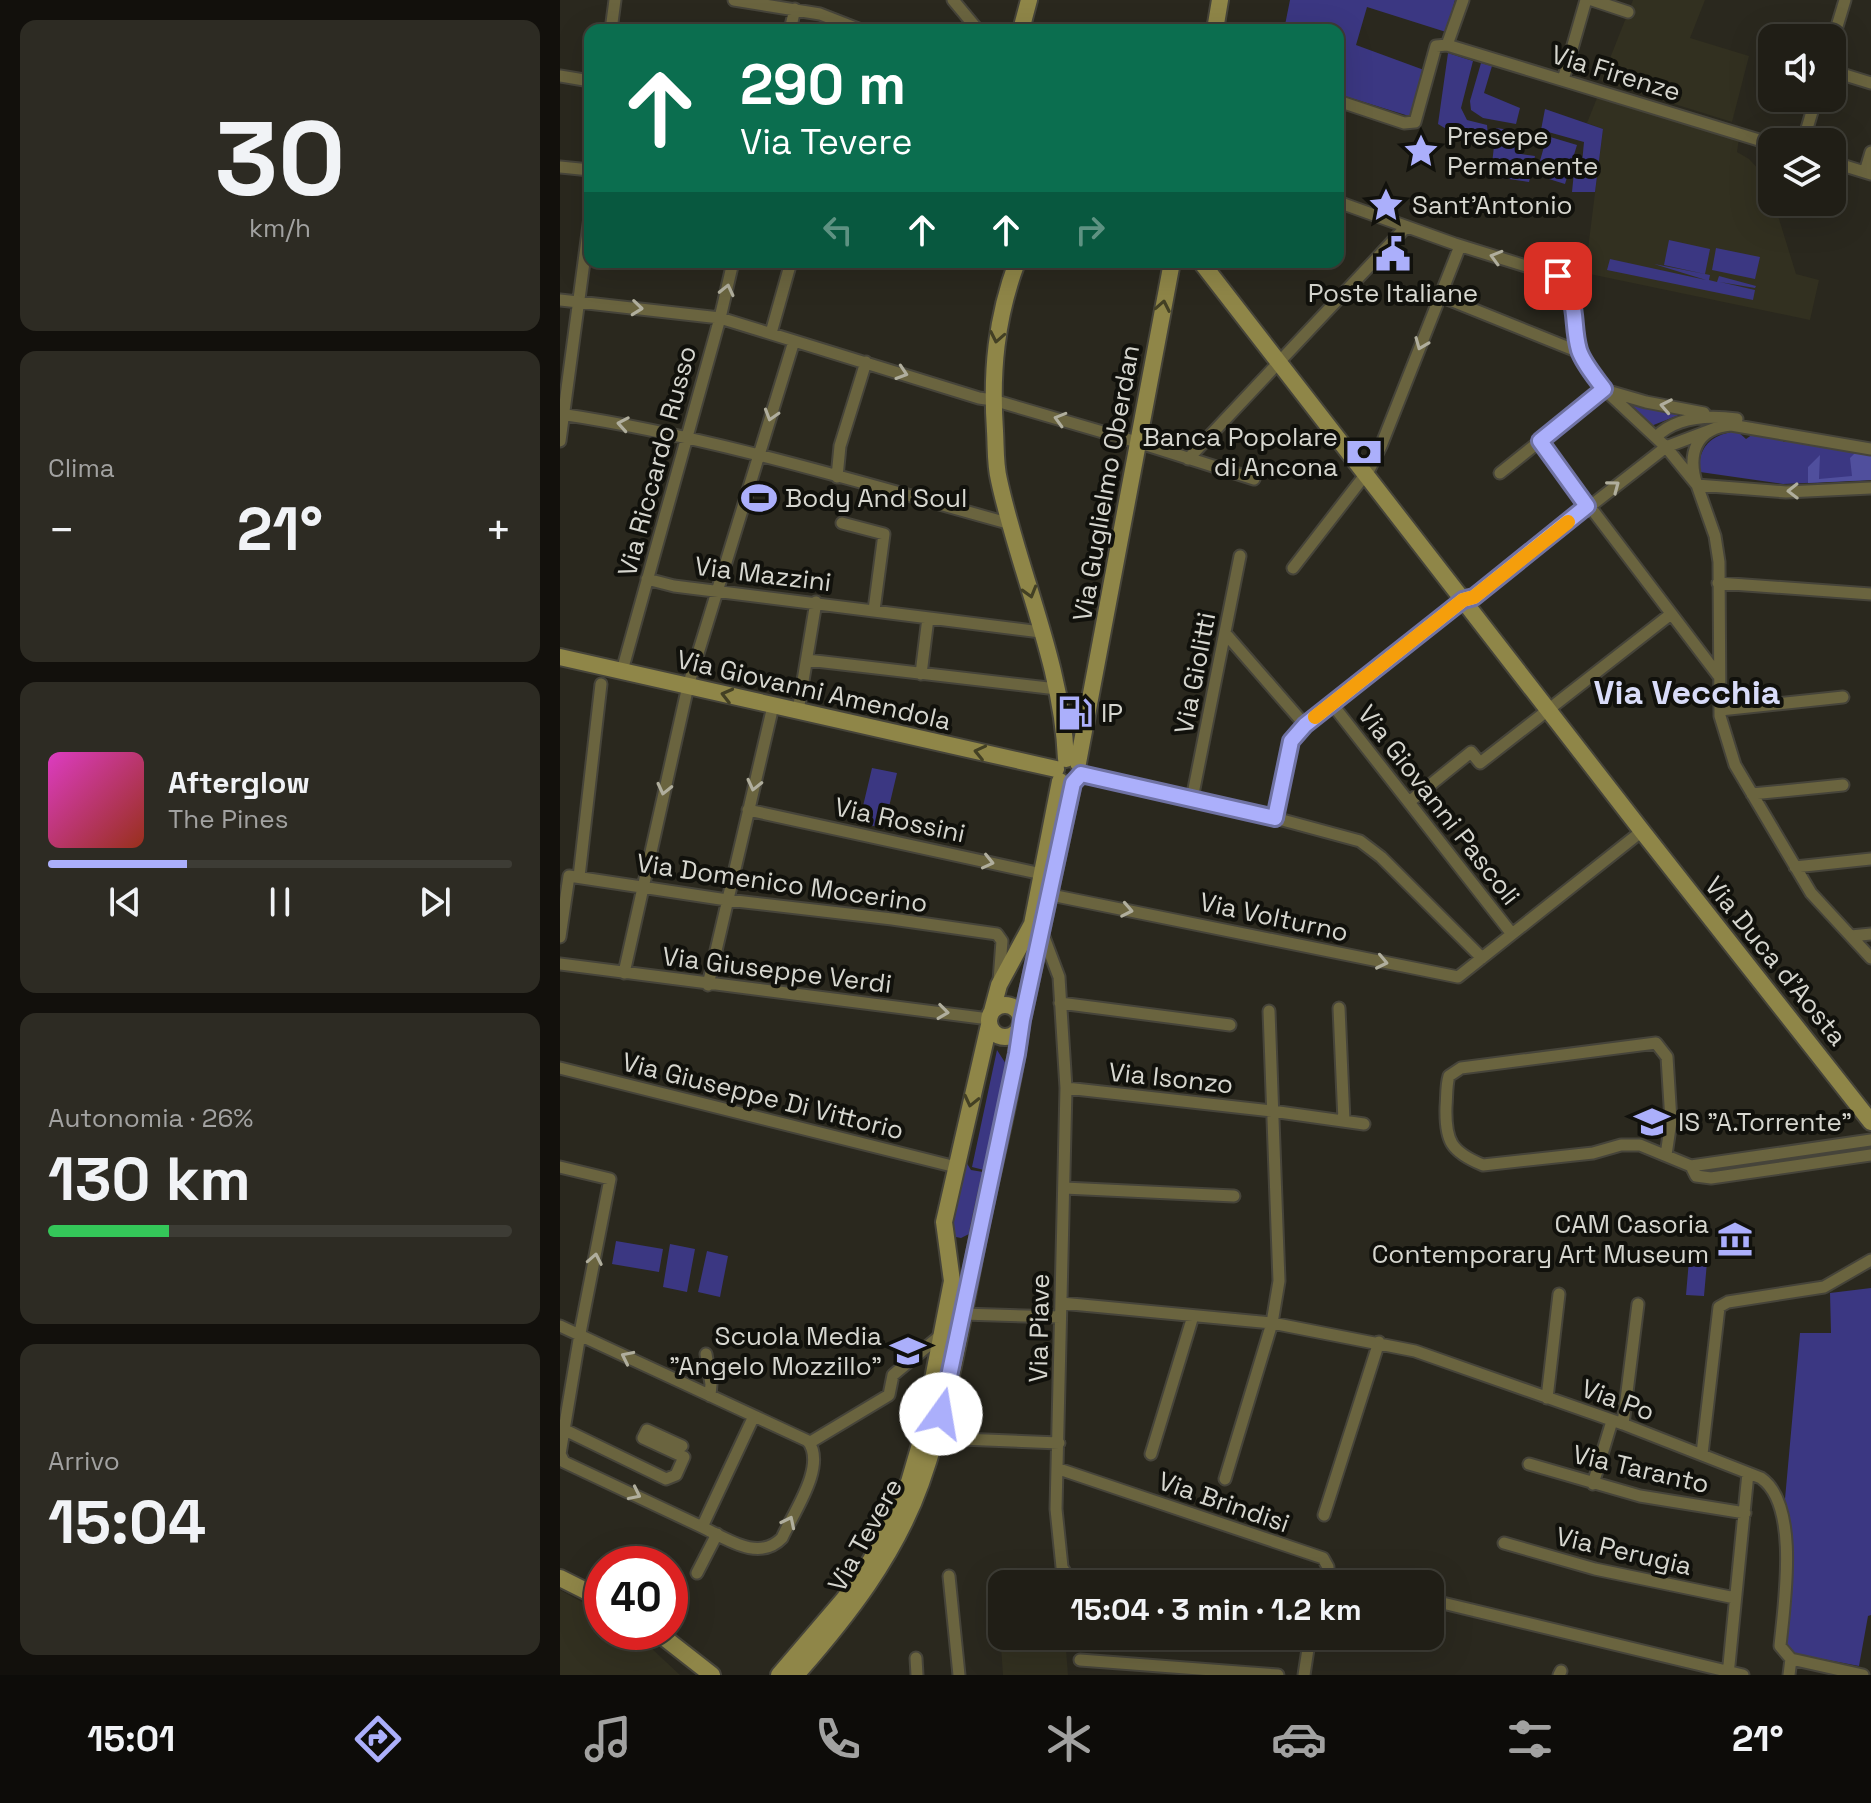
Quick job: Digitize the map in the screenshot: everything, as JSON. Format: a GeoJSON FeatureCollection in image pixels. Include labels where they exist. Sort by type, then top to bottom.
{"type":"FeatureCollection","features":[{"type":"Feature","properties":{"kind":"street"},"geometry":{"type":"LineString","coordinates":[[612,24],[615,0]]}},
{"type":"Feature","properties":{"kind":"street"},"geometry":{"type":"LineString","coordinates":[[734,0],[820,14],[846,24]]}},
{"type":"Feature","properties":{"kind":"street"},"geometry":{"type":"LineString","coordinates":[[953,0],[973,24]]}},
{"type":"Feature","properties":{"kind":"street"},"geometry":{"type":"LineString","coordinates":[[1023,24],[1029,0]]}},
{"type":"Feature","properties":{"kind":"street"},"geometry":{"type":"LineString","coordinates":[[1216,24],[1220,0]]}},
{"type":"Feature","properties":{"kind":"street"},"geometry":{"type":"LineString","coordinates":[[1344,103],[1404,123],[1415,122],[1436,46],[1447,45],[1463,0]]}},
{"type":"Feature","properties":{"kind":"street"},"geometry":{"type":"LineString","coordinates":[[1563,80],[1589,0],[1628,12]]}},
{"type":"Feature","properties":{"kind":"street"},"geometry":{"type":"LineString","coordinates":[[1838,24],[1845,0]]}},
{"type":"Feature","properties":{"kind":"street"},"geometry":{"type":"LineString","coordinates":[[791,24],[795,9]]}},
{"type":"Feature","properties":{"kind":"street","name":"Via Firenze"},"geometry":{"type":"LineString","coordinates":[[1447,45],[1758,140]]}},
{"type":"Feature","properties":{"kind":"street"},"geometry":{"type":"LineString","coordinates":[[1846,75],[1871,83]]}},
{"type":"Feature","properties":{"kind":"street"},"geometry":{"type":"LineString","coordinates":[[560,76],[584,80]]}},
{"type":"Feature","properties":{"kind":"street"},"geometry":{"type":"LineString","coordinates":[[1846,166],[1868,173],[1871,152]]}},
{"type":"Feature","properties":{"kind":"street"},"geometry":{"type":"LineString","coordinates":[[560,167],[584,169]]}},
{"type":"Feature","properties":{"kind":"street"},"geometry":{"type":"LineString","coordinates":[[1344,204],[1460,246],[1558,276],[1574,303],[1579,352],[1604,389],[1666,447],[1697,485],[1786,492],[1871,488]]}},
{"type":"Feature","properties":{"kind":"street"},"geometry":{"type":"LineString","coordinates":[[1188,459],[1406,227]]}},
{"type":"Feature","properties":{"kind":"street"},"geometry":{"type":"LineString","coordinates":[[1293,568],[1365,475],[1381,446],[1460,246]]}},
{"type":"Feature","properties":{"kind":"street"},"geometry":{"type":"LineString","coordinates":[[560,441],[584,263]]}},
{"type":"Feature","properties":{"kind":"street","name":"Via Riccardo Russo"},"geometry":{"type":"LineString","coordinates":[[622,671],[732,268]]}},
{"type":"Feature","properties":{"kind":"street"},"geometry":{"type":"LineString","coordinates":[[771,333],[789,268]]}},
{"type":"Feature","properties":{"kind":"street"},"geometry":{"type":"LineString","coordinates":[[779,1675],[844,1599],[871,1560],[909,1482],[921,1441],[952,1281],[944,1234],[956,1167],[999,985],[1027,937],[1069,772],[1062,708],[998,477],[993,400],[995,347],[1015,268]]}},
{"type":"Feature","properties":{"kind":"street","name":"Via Guglielmo Oberdan"},"geometry":{"type":"LineString","coordinates":[[1069,772],[1086,720],[1171,268]]}},
{"type":"Feature","properties":{"kind":"street","name":"Via Duca d'Aosta"},"geometry":{"type":"LineString","coordinates":[[1206,268],[1871,1122]]}},
{"type":"Feature","properties":{"kind":"street"},"geometry":{"type":"LineString","coordinates":[[1440,296],[1579,352]]}},
{"type":"Feature","properties":{"kind":"street"},"geometry":{"type":"LineString","coordinates":[[560,300],[720,318],[1254,479]]}},
{"type":"Feature","properties":{"kind":"street"},"geometry":{"type":"LineString","coordinates":[[624,973],[688,686],[794,341]]}},
{"type":"Feature","properties":{"kind":"street"},"geometry":{"type":"LineString","coordinates":[[837,477],[840,446],[866,362]]}},
{"type":"Feature","properties":{"kind":"street"},"geometry":{"type":"LineString","coordinates":[[1604,389],[1727,422],[1871,446]]}},
{"type":"Feature","properties":{"kind":"street"},"geometry":{"type":"LineString","coordinates":[[1500,473],[1604,389]]}},
{"type":"Feature","properties":{"kind":"street"},"geometry":{"type":"LineString","coordinates":[[562,414],[686,437],[1011,524]]}},
{"type":"Feature","properties":{"kind":"street"},"geometry":{"type":"LineString","coordinates":[[1656,437],[1666,427],[1678,422],[1708,416],[1727,422]]}},
{"type":"Feature","properties":{"kind":"street"},"geometry":{"type":"LineString","coordinates":[[1275,818],[1291,741],[1305,725],[1463,600],[1474,597],[1666,447],[1727,422]]}},
{"type":"Feature","properties":{"kind":"street"},"geometry":{"type":"LineString","coordinates":[[1727,422],[1706,434],[1694,449],[1691,463],[1715,536],[1720,710],[1735,765],[1795,867],[1811,893],[1871,958]]}},
{"type":"Feature","properties":{"kind":"street"},"geometry":{"type":"LineString","coordinates":[[1540,441],[1718,675]]}},
{"type":"Feature","properties":{"kind":"street"},"geometry":{"type":"LineString","coordinates":[[842,523],[884,534],[874,610]]}},
{"type":"Feature","properties":{"kind":"street","name":"Via Giolitti"},"geometry":{"type":"LineString","coordinates":[[1192,799],[1240,556]]}},
{"type":"Feature","properties":{"kind":"street","name":"Via Mazzini"},"geometry":{"type":"LineString","coordinates":[[647,579],[718,591],[1041,632]]}},
{"type":"Feature","properties":{"kind":"street"},"geometry":{"type":"LineString","coordinates":[[1718,583],[1871,594]]}},
{"type":"Feature","properties":{"kind":"street"},"geometry":{"type":"LineString","coordinates":[[798,711],[816,602]]}},
{"type":"Feature","properties":{"kind":"street"},"geometry":{"type":"LineString","coordinates":[[1409,802],[1471,752],[1480,763],[1671,614]]}},
{"type":"Feature","properties":{"kind":"street"},"geometry":{"type":"LineString","coordinates":[[921,674],[928,618]]}},
{"type":"Feature","properties":{"kind":"street"},"geometry":{"type":"LineString","coordinates":[[1225,633],[1305,725]]}},
{"type":"Feature","properties":{"kind":"street","name":"Via Giovanni Amendola"},"geometry":{"type":"LineString","coordinates":[[560,657],[1275,818],[1360,841],[1381,857],[1482,958]]}},
{"type":"Feature","properties":{"kind":"street"},"geometry":{"type":"LineString","coordinates":[[807,660],[1057,689]]}},
{"type":"Feature","properties":{"kind":"street"},"geometry":{"type":"LineString","coordinates":[[560,937],[569,876],[579,877],[601,684]]}},
{"type":"Feature","properties":{"kind":"street"},"geometry":{"type":"LineString","coordinates":[[1720,710],[1843,697]]}},
{"type":"Feature","properties":{"kind":"street","name":"Via Giovanni Pascoli"},"geometry":{"type":"LineString","coordinates":[[1332,704],[1512,934]]}},
{"type":"Feature","properties":{"kind":"street"},"geometry":{"type":"LineString","coordinates":[[708,985],[773,706]]}},
{"type":"Feature","properties":{"kind":"street"},"geometry":{"type":"LineString","coordinates":[[1065,728],[1086,720]]}},
{"type":"Feature","properties":{"kind":"street","name":"Via Tevere"},"geometry":{"type":"LineString","coordinates":[[796,1675],[852,1610],[881,1565],[921,1485],[936,1438],[1021,1023],[1051,895],[1069,772]]}},
{"type":"Feature","properties":{"kind":"street"},"geometry":{"type":"LineString","coordinates":[[1752,794],[1843,785]]}},
{"type":"Feature","properties":{"kind":"street","name":"Via Rossini"},"geometry":{"type":"LineString","coordinates":[[748,810],[1042,874]]}},
{"type":"Feature","properties":{"kind":"street","name":"Via Volturno"},"geometry":{"type":"LineString","coordinates":[[1051,895],[1458,977],[1642,831]]}},
{"type":"Feature","properties":{"kind":"street"},"geometry":{"type":"LineString","coordinates":[[1795,867],[1871,859]]}},
{"type":"Feature","properties":{"kind":"street","name":"Via Domenico Mocerino"},"geometry":{"type":"LineString","coordinates":[[579,877],[727,900],[997,934],[1002,941],[999,985]]}},
{"type":"Feature","properties":{"kind":"street","name":"Via Piave"},"geometry":{"type":"LineString","coordinates":[[1042,932],[1059,977],[1066,1088],[1056,1509],[1064,1570]]}},
{"type":"Feature","properties":{"kind":"street"},"geometry":{"type":"LineString","coordinates":[[1851,936],[1871,934]]}},
{"type":"Feature","properties":{"kind":"street","name":"Via Giuseppe Verdi"},"geometry":{"type":"LineString","coordinates":[[560,964],[990,1018]]}},
{"type":"Feature","properties":{"kind":"street"},"geometry":{"type":"LineString","coordinates":[[1060,1003],[1230,1025]]}},
{"type":"Feature","properties":{"kind":"street"},"geometry":{"type":"LineString","coordinates":[[1003,1005],[1017,1011],[1021,1023],[1007,1036],[998,1034],[990,1018],[1003,1005]]}},
{"type":"Feature","properties":{"kind":"street"},"geometry":{"type":"LineString","coordinates":[[1339,1008],[1344,1121]]}},
{"type":"Feature","properties":{"kind":"street","name":"Via Isonzo"},"geometry":{"type":"LineString","coordinates":[[1269,1011],[1279,1281],[1272,1323]]}},
{"type":"Feature","properties":{"kind":"street"},"geometry":{"type":"LineString","coordinates":[[1666,1155],[1671,1121],[1667,1057],[1656,1043],[1461,1068],[1449,1076],[1447,1137],[1454,1148],[1483,1165],[1593,1153],[1621,1145],[1640,1145],[1691,1166],[1871,1140]]}},
{"type":"Feature","properties":{"kind":"street","name":"Via Giuseppe Di Vittorio"},"geometry":{"type":"LineString","coordinates":[[560,1068],[956,1167]]}},
{"type":"Feature","properties":{"kind":"street","name":"Via Isonzo"},"geometry":{"type":"LineString","coordinates":[[1066,1088],[1364,1124]]}},
{"type":"Feature","properties":{"kind":"street"},"geometry":{"type":"LineString","coordinates":[[1691,1166],[1696,1176],[1711,1178],[1871,1155]]}},
{"type":"Feature","properties":{"kind":"street"},"geometry":{"type":"LineString","coordinates":[[560,1167],[610,1179],[580,1336],[561,1457],[750,1549],[768,1549],[782,1538],[815,1466],[815,1456],[809,1443],[754,1416],[580,1336],[560,1326]]}},
{"type":"Feature","properties":{"kind":"street"},"geometry":{"type":"LineString","coordinates":[[1064,1188],[1234,1196]]}},
{"type":"Feature","properties":{"kind":"street"},"geometry":{"type":"LineString","coordinates":[[944,1234],[960,1246],[978,1241]]}},
{"type":"Feature","properties":{"kind":"street"},"geometry":{"type":"LineString","coordinates":[[1702,1454],[1719,1307],[1728,1302],[1824,1287],[1871,1260]]}},
{"type":"Feature","properties":{"kind":"street"},"geometry":{"type":"LineString","coordinates":[[1547,1398],[1559,1294]]}},
{"type":"Feature","properties":{"kind":"street","name":"Via Po"},"geometry":{"type":"LineString","coordinates":[[1061,1303],[1272,1323],[1379,1342],[1415,1351],[1617,1422],[1748,1473],[1768,1484],[1780,1509],[1787,1550],[1780,1646],[1791,1659]]}},
{"type":"Feature","properties":{"kind":"street"},"geometry":{"type":"LineString","coordinates":[[1593,1484],[1617,1422],[1638,1304]]}},
{"type":"Feature","properties":{"kind":"street"},"geometry":{"type":"LineString","coordinates":[[963,1314],[1060,1317]]}},
{"type":"Feature","properties":{"kind":"street"},"geometry":{"type":"LineString","coordinates":[[1151,1454],[1193,1316]]}},
{"type":"Feature","properties":{"kind":"street"},"geometry":{"type":"LineString","coordinates":[[1225,1479],[1272,1323]]}},
{"type":"Feature","properties":{"kind":"street"},"geometry":{"type":"LineString","coordinates":[[809,1443],[889,1395],[893,1375],[942,1335]]}},
{"type":"Feature","properties":{"kind":"street"},"geometry":{"type":"LineString","coordinates":[[1324,1515],[1379,1342]]}},
{"type":"Feature","properties":{"kind":"street"},"geometry":{"type":"LineString","coordinates":[[706,1354],[710,1396]]}},
{"type":"Feature","properties":{"kind":"street"},"geometry":{"type":"LineString","coordinates":[[702,1527],[754,1416]]}},
{"type":"Feature","properties":{"kind":"street"},"geometry":{"type":"LineString","coordinates":[[565,1430],[666,1479],[676,1475],[684,1457],[643,1438],[647,1430],[682,1446]]}},
{"type":"Feature","properties":{"kind":"street"},"geometry":{"type":"LineString","coordinates":[[936,1438],[1059,1443]]}},
{"type":"Feature","properties":{"kind":"street","name":"Via Taranto"},"geometry":{"type":"LineString","coordinates":[[1529,1464],[1640,1496],[1745,1513]]}},
{"type":"Feature","properties":{"kind":"street","name":"Via Brindisi"},"geometry":{"type":"LineString","coordinates":[[1059,1469],[1323,1558],[1327,1570]]}},
{"type":"Feature","properties":{"kind":"street"},"geometry":{"type":"LineString","coordinates":[[1728,1673],[1748,1473]]}},
{"type":"Feature","properties":{"kind":"street"},"geometry":{"type":"LineString","coordinates":[[697,1573],[717,1534]]}},
{"type":"Feature","properties":{"kind":"street","name":"Via Perugia"},"geometry":{"type":"LineString","coordinates":[[1504,1543],[1595,1569],[1735,1598]]}},
{"type":"Feature","properties":{"kind":"street"},"geometry":{"type":"LineString","coordinates":[[949,1576],[959,1675]]}},
{"type":"Feature","properties":{"kind":"street"},"geometry":{"type":"LineString","coordinates":[[560,1578],[584,1590]]}},
{"type":"Feature","properties":{"kind":"street"},"geometry":{"type":"LineString","coordinates":[[1444,1603],[1743,1675]]}},
{"type":"Feature","properties":{"kind":"street"},"geometry":{"type":"LineString","coordinates":[[676,1650],[697,1675]]}},
{"type":"Feature","properties":{"kind":"street"},"geometry":{"type":"LineString","coordinates":[[678,1650],[712,1675]]}},
{"type":"Feature","properties":{"kind":"street"},"geometry":{"type":"LineString","coordinates":[[1304,1675],[1308,1650]]}},
{"type":"Feature","properties":{"kind":"street"},"geometry":{"type":"LineString","coordinates":[[916,1658],[917,1675]]}},
{"type":"Feature","properties":{"kind":"street"},"geometry":{"type":"LineString","coordinates":[[1789,1675],[1791,1659],[1863,1675]]}},
{"type":"Feature","properties":{"kind":"street"},"geometry":{"type":"LineString","coordinates":[[1080,1660],[1278,1675]]}},
{"type":"Feature","properties":{"kind":"shaded area"},"geometry":{"type":"Polygon","coordinates":[[[1290,0],[1455,0],[1446,32],[1367,7],[1356,45],[1424,70],[1412,117],[1344,96],[1344,24],[1285,24],[1290,0]]]}},
{"type":"Feature","properties":{"kind":"shaded area"},"geometry":{"type":"Polygon","coordinates":[[[1633,0],[1705,0],[1690,38],[1749,56],[1732,122],[1601,81],[1633,0]]]}},
{"type":"Feature","properties":{"kind":"shaded area"},"geometry":{"type":"Polygon","coordinates":[[[1448,53],[1473,61],[1461,108],[1467,120],[1487,125],[1488,136],[1448,130],[1438,124],[1448,53]]]}},
{"type":"Feature","properties":{"kind":"shaded area"},"geometry":{"type":"Polygon","coordinates":[[[1481,63],[1492,66],[1484,93],[1520,108],[1516,124],[1483,118],[1471,110],[1470,101],[1481,63]]]}},
{"type":"Feature","properties":{"kind":"shaded area"},"geometry":{"type":"Polygon","coordinates":[[[1597,98],[1739,138],[1737,152],[1758,169],[1758,216],[1778,216],[1796,274],[1819,280],[1810,320],[1585,273],[1603,129],[1587,123],[1597,98]]]}},
{"type":"Feature","properties":{"kind":"shaded area"},"geometry":{"type":"Polygon","coordinates":[[[1545,109],[1603,129],[1595,192],[1572,192],[1575,162],[1582,163],[1584,142],[1541,130],[1545,109]]]}},
{"type":"Feature","properties":{"kind":"shaded area"},"geometry":{"type":"Polygon","coordinates":[[[1496,128],[1524,132],[1521,154],[1535,156],[1529,182],[1495,177],[1491,173],[1496,128]]]}},
{"type":"Feature","properties":{"kind":"shaded area"},"geometry":{"type":"Polygon","coordinates":[[[1547,136],[1577,145],[1565,184],[1536,175],[1547,136]]]}},
{"type":"Feature","properties":{"kind":"shaded area"},"geometry":{"type":"Polygon","coordinates":[[[1669,240],[1710,249],[1705,274],[1664,265],[1669,240]]]}},
{"type":"Feature","properties":{"kind":"shaded area"},"geometry":{"type":"Polygon","coordinates":[[[1716,248],[1760,257],[1755,279],[1712,270],[1716,248]]]}},
{"type":"Feature","properties":{"kind":"shaded area"},"geometry":{"type":"Polygon","coordinates":[[[1610,259],[1706,280],[1654,264],[1710,275],[1709,280],[1717,282],[1719,276],[1756,286],[1720,282],[1755,290],[1753,300],[1607,270],[1610,259]]]}},
{"type":"Feature","properties":{"kind":"shaded area"},"geometry":{"type":"Polygon","coordinates":[[[1629,404],[1679,415],[1651,426],[1629,404]]]}},
{"type":"Feature","properties":{"kind":"shaded area"},"geometry":{"type":"Polygon","coordinates":[[[1737,431],[1746,439],[1756,432],[1778,436],[1784,442],[1794,438],[1871,454],[1871,480],[1783,484],[1700,472],[1701,455],[1708,443],[1721,435],[1737,431]]]}},
{"type":"Feature","properties":{"kind":"shaded area"},"geometry":{"type":"Polygon","coordinates":[[[1857,451],[1871,454],[1871,480],[1808,483],[1808,467],[1820,455],[1819,479],[1852,476],[1850,458],[1857,451]]]}},
{"type":"Feature","properties":{"kind":"shaded area"},"geometry":{"type":"Polygon","coordinates":[[[872,768],[897,773],[884,828],[859,823],[872,768]]]}},
{"type":"Feature","properties":{"kind":"shaded area"},"geometry":{"type":"Polygon","coordinates":[[[997,1050],[1006,1064],[984,1170],[972,1167],[997,1050]]]}},
{"type":"Feature","properties":{"kind":"shaded area"},"geometry":{"type":"Polygon","coordinates":[[[966,1162],[971,1170],[983,1172],[969,1234],[961,1238],[956,1237],[952,1230],[966,1162]]]}},
{"type":"Feature","properties":{"kind":"shaded area"},"geometry":{"type":"Polygon","coordinates":[[[616,1241],[663,1249],[659,1272],[612,1264],[616,1241]]]}},
{"type":"Feature","properties":{"kind":"shaded area"},"geometry":{"type":"Polygon","coordinates":[[[670,1244],[695,1249],[687,1292],[663,1287],[670,1244]]]}},
{"type":"Feature","properties":{"kind":"shaded area"},"geometry":{"type":"Polygon","coordinates":[[[707,1251],[728,1256],[720,1297],[698,1292],[707,1251]]]}},
{"type":"Feature","properties":{"kind":"shaded area"},"geometry":{"type":"Polygon","coordinates":[[[1689,1260],[1707,1262],[1704,1296],[1686,1295],[1689,1260]]]}},
{"type":"Feature","properties":{"kind":"shaded area"},"geometry":{"type":"Polygon","coordinates":[[[1871,1288],[1871,1615],[1868,1616],[1859,1666],[1791,1653],[1785,1646],[1793,1550],[1785,1499],[1800,1333],[1831,1333],[1830,1293],[1871,1288]]]}},
{"type":"Feature","properties":{"kind":"shaded area"},"geometry":{"type":"Polygon","coordinates":[[[560,1590],[584,1603],[584,1650],[653,1650],[680,1675],[560,1675],[560,1590]]]}},
{"type":"Feature","properties":{"kind":"shaded area"},"geometry":{"type":"Polygon","coordinates":[[[1001,1650],[1066,1650],[1068,1675],[1003,1675],[1001,1650]]]}},
{"type":"Feature","properties":{"kind":"slow traffic"},"geometry":{"type":"LineString","coordinates":[[1315,717],[1568,522]]}},
{"type":"Feature","properties":{"kind":"place","name":"Presepe Permanente"},"geometry":{"type":"Point","coordinates":[1421,151]}},
{"type":"Feature","properties":{"kind":"place","name":"Sant'Antonio"},"geometry":{"type":"Point","coordinates":[1386,205]}},
{"type":"Feature","properties":{"kind":"place","name":"Poste Italiane"},"geometry":{"type":"Point","coordinates":[1393,254]}},
{"type":"Feature","properties":{"kind":"place","name":"Banca Popolare di Ancona"},"geometry":{"type":"Point","coordinates":[1364,452]}},
{"type":"Feature","properties":{"kind":"place","name":"Body And Soul"},"geometry":{"type":"Point","coordinates":[759,498]}},
{"type":"Feature","properties":{"kind":"place","name":"IP"},"geometry":{"type":"Point","coordinates":[1075,713]}},
{"type":"Feature","properties":{"kind":"place","name":"IS \"A.Torrente\""},"geometry":{"type":"Point","coordinates":[1652,1122]}},
{"type":"Feature","properties":{"kind":"place","name":"CAM Casoria Contemporary Art Museum"},"geometry":{"type":"Point","coordinates":[1735,1239]}},
{"type":"Feature","properties":{"kind":"place","name":"Scuola Media \"Angelo Mozzillo\""},"geometry":{"type":"Point","coordinates":[908,1351]}},
{"type":"Feature","properties":{"kind":"district","name":"Via Vecchia"},"geometry":{"type":"Point","coordinates":[1687,692]}},
{"type":"Feature","properties":{"kind":"route"},"geometry":{"type":"LineString","coordinates":[[941,1414],[1073,783],[1081,774],[1275,818],[1291,741],[1305,725],[1463,600],[1474,597],[1587,506],[1540,441],[1604,389],[1579,352],[1574,303],[1558,276]]}}]}
